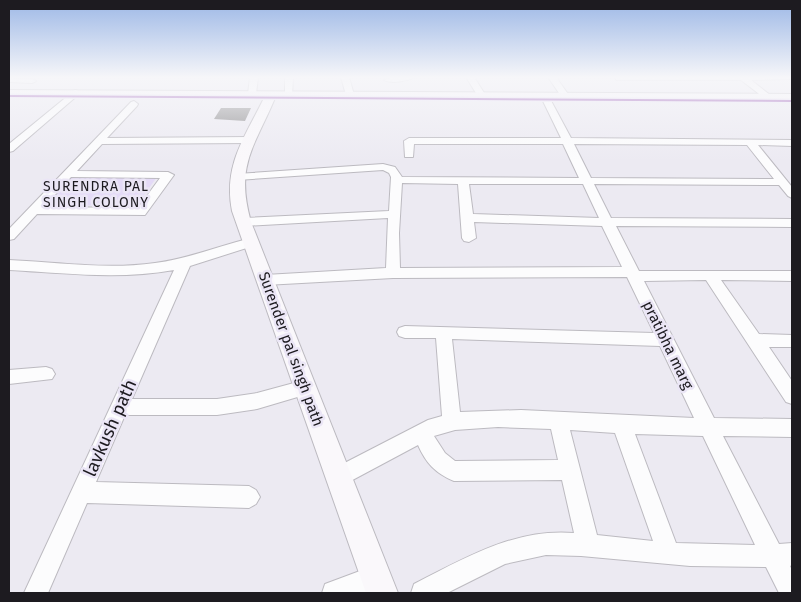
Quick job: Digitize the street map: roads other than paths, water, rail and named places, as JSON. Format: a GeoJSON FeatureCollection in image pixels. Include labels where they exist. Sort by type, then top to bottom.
{"type":"FeatureCollection","features":[{"type":"Feature","properties":{"kind":"main road","name":"Surender pal singh path"},"geometry":{"type":"LineString","coordinates":[[261,105],[250,140],[241,159],[237,177],[238,200],[247,232],[379,585]]}},
{"type":"Feature","properties":{"kind":"main road"},"geometry":{"type":"LineString","coordinates":[[748,105],[792,106]]}},
{"type":"Feature","properties":{"kind":"street"},"geometry":{"type":"LineString","coordinates":[[9,149],[13,142],[60,105]]}},
{"type":"Feature","properties":{"kind":"street"},"geometry":{"type":"LineString","coordinates":[[9,236],[133,105]]}},
{"type":"Feature","properties":{"kind":"street","name":"pratibha marg"},"geometry":{"type":"LineString","coordinates":[[550,105],[708,427],[782,555],[790,593]]}},
{"type":"Feature","properties":{"kind":"street"},"geometry":{"type":"LineString","coordinates":[[99,141],[250,140]]}},
{"type":"Feature","properties":{"kind":"street"},"geometry":{"type":"LineString","coordinates":[[409,155],[409,141],[792,143]]}},
{"type":"Feature","properties":{"kind":"street"},"geometry":{"type":"LineString","coordinates":[[750,142],[792,194]]}},
{"type":"Feature","properties":{"kind":"street"},"geometry":{"type":"LineString","coordinates":[[237,177],[383,167],[391,169],[396,173],[397,180],[394,214],[393,273]]}},
{"type":"Feature","properties":{"kind":"street"},"geometry":{"type":"LineString","coordinates":[[34,210],[141,212],[168,175],[66,174]]}},
{"type":"Feature","properties":{"kind":"street"},"geometry":{"type":"LineString","coordinates":[[397,180],[783,182]]}},
{"type":"Feature","properties":{"kind":"street"},"geometry":{"type":"LineString","coordinates":[[463,181],[469,238]]}},
{"type":"Feature","properties":{"kind":"street"},"geometry":{"type":"LineString","coordinates":[[9,265],[124,271],[184,263],[226,252],[247,232],[394,214]]}},
{"type":"Feature","properties":{"kind":"street"},"geometry":{"type":"LineString","coordinates":[[467,218],[608,222],[792,223]]}},
{"type":"Feature","properties":{"kind":"street","name":"lavkush path"},"geometry":{"type":"LineString","coordinates":[[36,593],[184,263]]}},
{"type":"Feature","properties":{"kind":"street"},"geometry":{"type":"LineString","coordinates":[[265,280],[393,273],[792,276]]}},
{"type":"Feature","properties":{"kind":"street"},"geometry":{"type":"LineString","coordinates":[[710,276],[792,396]]}},
{"type":"Feature","properties":{"kind":"street"},"geometry":{"type":"LineString","coordinates":[[405,332],[666,340]]}},
{"type":"Feature","properties":{"kind":"street"},"geometry":{"type":"LineString","coordinates":[[443,332],[452,421]]}},
{"type":"Feature","properties":{"kind":"street"},"geometry":{"type":"LineString","coordinates":[[755,340],[792,341]]}},
{"type":"Feature","properties":{"kind":"street"},"geometry":{"type":"LineString","coordinates":[[9,377],[46,374]]}},
{"type":"Feature","properties":{"kind":"street"},"geometry":{"type":"LineString","coordinates":[[119,407],[217,407],[257,401],[305,388]]}},
{"type":"Feature","properties":{"kind":"street"},"geometry":{"type":"LineString","coordinates":[[338,477],[436,426],[452,421],[487,418],[622,425],[792,428]]}},
{"type":"Feature","properties":{"kind":"street"},"geometry":{"type":"LineString","coordinates":[[560,422],[588,546]]}},
{"type":"Feature","properties":{"kind":"street"},"geometry":{"type":"LineString","coordinates":[[622,425],[668,553]]}},
{"type":"Feature","properties":{"kind":"street"},"geometry":{"type":"LineString","coordinates":[[422,433],[435,458],[445,468],[454,471],[570,470]]}},
{"type":"Feature","properties":{"kind":"street"},"geometry":{"type":"LineString","coordinates":[[81,492],[249,497]]}},
{"type":"Feature","properties":{"kind":"street"},"geometry":{"type":"LineString","coordinates":[[423,593],[503,553],[535,545],[588,546],[668,553],[782,555]]}},
{"type":"Feature","properties":{"kind":"street"},"geometry":{"type":"LineString","coordinates":[[334,593],[379,585]]}},
{"type":"Feature","properties":{"kind":"district","name":"SURENDRA PAL SINGH COLONY"},"geometry":{"type":"Point","coordinates":[96,194]}}]}
